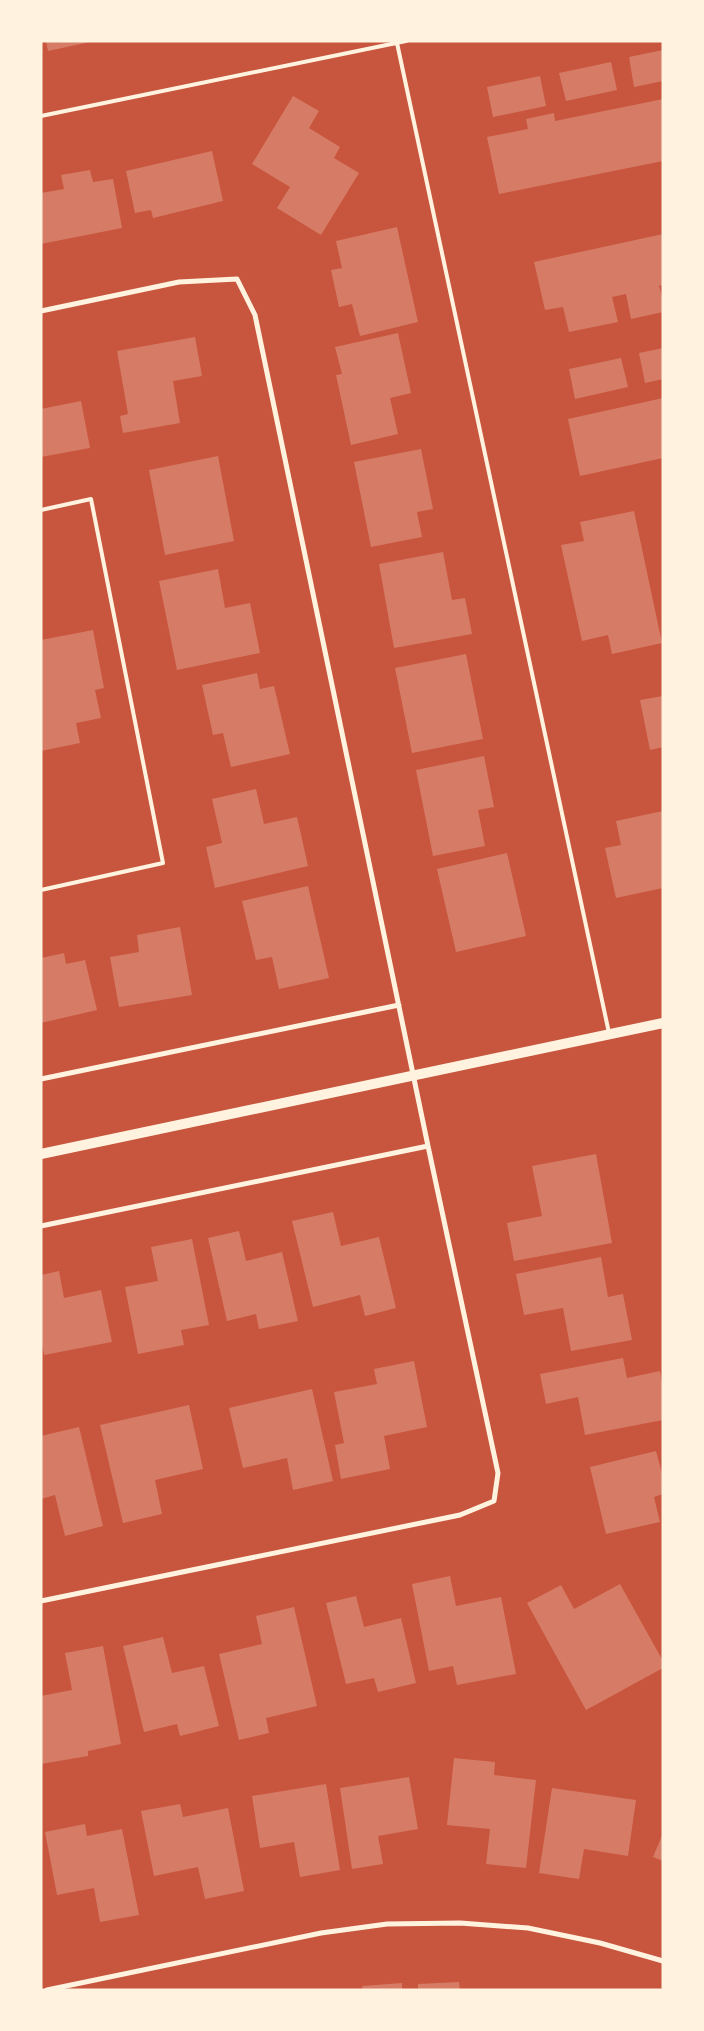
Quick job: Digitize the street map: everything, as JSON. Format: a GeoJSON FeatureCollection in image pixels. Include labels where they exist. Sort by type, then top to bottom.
{"type":"FeatureCollection","features":[{"type":"Feature","properties":{"kind":"main road"},"geometry":{"type":"LineString","coordinates":[[41,1154],[663,1022]]}},
{"type":"Feature","properties":{"kind":"street"},"geometry":{"type":"LineString","coordinates":[[41,311],[179,282],[237,279],[255,315],[413,1075],[498,1472],[494,1501],[460,1515],[41,1602]]}},
{"type":"Feature","properties":{"kind":"street"},"geometry":{"type":"LineString","coordinates":[[41,1079],[399,1005]]}},
{"type":"Feature","properties":{"kind":"street"},"geometry":{"type":"LineString","coordinates":[[41,1226],[428,1146]]}},
{"type":"Feature","properties":{"kind":"street"},"geometry":{"type":"LineString","coordinates":[[47,1990],[321,1933],[387,1924],[460,1923],[528,1928],[600,1943],[663,1961]]}},
{"type":"Feature","properties":{"kind":"lane"},"geometry":{"type":"LineString","coordinates":[[41,116],[406,41]]}},
{"type":"Feature","properties":{"kind":"lane"},"geometry":{"type":"LineString","coordinates":[[397,43],[609,1034]]}},
{"type":"Feature","properties":{"kind":"lane"},"geometry":{"type":"LineString","coordinates":[[41,510],[91,499],[163,863],[41,890]]}},
{"type":"Feature","properties":{"kind":"building"},"geometry":{"type":"Polygon","coordinates":[[[46,41],[90,41],[90,42],[48,51],[46,41]]]}},
{"type":"Feature","properties":{"kind":"building"},"geometry":{"type":"Polygon","coordinates":[[[663,50],[663,81],[634,87],[629,57],[663,50]]]}},
{"type":"Feature","properties":{"kind":"building"},"geometry":{"type":"Polygon","coordinates":[[[611,62],[617,90],[566,101],[559,73],[611,62]]]}},
{"type":"Feature","properties":{"kind":"building"},"geometry":{"type":"Polygon","coordinates":[[[540,76],[546,106],[493,117],[487,87],[540,76]]]}},
{"type":"Feature","properties":{"kind":"building"},"geometry":{"type":"Polygon","coordinates":[[[293,96],[319,111],[309,128],[340,147],[334,158],[359,173],[321,235],[277,208],[290,187],[252,164],[293,96]]]}},
{"type":"Feature","properties":{"kind":"building"},"geometry":{"type":"Polygon","coordinates":[[[663,99],[663,161],[499,194],[487,137],[528,129],[526,119],[554,113],[555,121],[663,99]]]}},
{"type":"Feature","properties":{"kind":"building"},"geometry":{"type":"Polygon","coordinates":[[[212,151],[223,201],[153,218],[151,210],[135,213],[126,171],[212,151]]]}},
{"type":"Feature","properties":{"kind":"building"},"geometry":{"type":"Polygon","coordinates":[[[90,170],[93,182],[113,179],[122,228],[41,244],[41,193],[64,189],[61,175],[90,170]]]}},
{"type":"Feature","properties":{"kind":"building"},"geometry":{"type":"Polygon","coordinates":[[[397,227],[418,322],[360,336],[352,304],[339,307],[331,270],[342,268],[336,241],[397,227]]]}},
{"type":"Feature","properties":{"kind":"building"},"geometry":{"type":"Polygon","coordinates":[[[663,234],[663,285],[659,286],[663,300],[663,312],[631,319],[626,294],[612,297],[618,322],[569,332],[563,307],[545,310],[534,262],[663,234]]]}},
{"type":"Feature","properties":{"kind":"building"},"geometry":{"type":"Polygon","coordinates":[[[398,333],[411,393],[390,398],[398,434],[351,445],[336,375],[342,374],[335,347],[398,333]]]}},
{"type":"Feature","properties":{"kind":"building"},"geometry":{"type":"Polygon","coordinates":[[[195,337],[202,376],[173,381],[180,423],[123,433],[120,416],[128,414],[117,351],[195,337]]]}},
{"type":"Feature","properties":{"kind":"building"},"geometry":{"type":"Polygon","coordinates":[[[663,348],[663,379],[645,383],[639,353],[663,348]]]}},
{"type":"Feature","properties":{"kind":"building"},"geometry":{"type":"Polygon","coordinates":[[[621,358],[628,387],[575,399],[569,369],[621,358]]]}},
{"type":"Feature","properties":{"kind":"building"},"geometry":{"type":"Polygon","coordinates":[[[663,398],[663,458],[580,476],[568,419],[663,398]]]}},
{"type":"Feature","properties":{"kind":"building"},"geometry":{"type":"Polygon","coordinates":[[[81,401],[90,448],[41,457],[41,409],[81,401]]]}},
{"type":"Feature","properties":{"kind":"building"},"geometry":{"type":"Polygon","coordinates":[[[421,449],[433,509],[417,512],[422,537],[371,547],[354,462],[421,449]]]}},
{"type":"Feature","properties":{"kind":"building"},"geometry":{"type":"Polygon","coordinates":[[[218,456],[234,541],[165,555],[149,470],[218,456]]]}},
{"type":"Feature","properties":{"kind":"building"},"geometry":{"type":"Polygon","coordinates":[[[634,511],[662,643],[612,654],[608,635],[582,641],[561,545],[584,541],[580,522],[634,511]]]}},
{"type":"Feature","properties":{"kind":"building"},"geometry":{"type":"Polygon","coordinates":[[[443,552],[452,600],[465,598],[472,634],[394,648],[379,564],[443,552]]]}},
{"type":"Feature","properties":{"kind":"building"},"geometry":{"type":"Polygon","coordinates":[[[218,569],[225,608],[250,603],[260,653],[177,670],[159,581],[218,569]]]}},
{"type":"Feature","properties":{"kind":"building"},"geometry":{"type":"Polygon","coordinates":[[[93,630],[104,688],[95,690],[101,718],[76,723],[80,743],[41,751],[41,640],[93,630]]]}},
{"type":"Feature","properties":{"kind":"building"},"geometry":{"type":"Polygon","coordinates":[[[466,654],[483,739],[412,753],[395,668],[466,654]]]}},
{"type":"Feature","properties":{"kind":"building"},"geometry":{"type":"Polygon","coordinates":[[[257,673],[260,689],[274,686],[290,754],[231,767],[223,733],[213,735],[202,685],[257,673]]]}},
{"type":"Feature","properties":{"kind":"building"},"geometry":{"type":"Polygon","coordinates":[[[663,696],[663,747],[650,750],[640,700],[663,696]]]}},
{"type":"Feature","properties":{"kind":"building"},"geometry":{"type":"Polygon","coordinates":[[[484,756],[494,807],[478,810],[485,846],[433,856],[416,770],[484,756]]]}},
{"type":"Feature","properties":{"kind":"building"},"geometry":{"type":"Polygon","coordinates":[[[256,789],[264,824],[297,817],[308,866],[215,888],[206,847],[222,843],[212,799],[256,789]]]}},
{"type":"Feature","properties":{"kind":"building"},"geometry":{"type":"Polygon","coordinates":[[[663,811],[663,888],[616,898],[605,848],[621,845],[616,821],[663,811]]]}},
{"type":"Feature","properties":{"kind":"building"},"geometry":{"type":"Polygon","coordinates":[[[507,853],[526,936],[456,952],[437,869],[507,853]]]}},
{"type":"Feature","properties":{"kind":"building"},"geometry":{"type":"Polygon","coordinates":[[[308,886],[329,978],[279,989],[272,957],[256,960],[242,901],[308,886]]]}},
{"type":"Feature","properties":{"kind":"building"},"geometry":{"type":"Polygon","coordinates":[[[180,927],[192,995],[119,1007],[110,957],[139,952],[137,935],[180,927]]]}},
{"type":"Feature","properties":{"kind":"building"},"geometry":{"type":"Polygon","coordinates":[[[64,953],[66,964],[85,960],[97,1010],[41,1023],[41,958],[64,953]]]}},
{"type":"Feature","properties":{"kind":"building"},"geometry":{"type":"Polygon","coordinates":[[[596,1154],[612,1243],[514,1261],[507,1223],[542,1216],[532,1166],[596,1154]]]}},
{"type":"Feature","properties":{"kind":"building"},"geometry":{"type":"Polygon","coordinates":[[[333,1212],[341,1246],[379,1237],[396,1308],[365,1316],[360,1295],[313,1307],[292,1221],[333,1212]]]}},
{"type":"Feature","properties":{"kind":"building"},"geometry":{"type":"Polygon","coordinates":[[[239,1231],[246,1261],[282,1252],[298,1321],[259,1329],[256,1314],[227,1321],[208,1238],[239,1231]]]}},
{"type":"Feature","properties":{"kind":"building"},"geometry":{"type":"Polygon","coordinates":[[[192,1239],[209,1325],[181,1330],[184,1345],[138,1354],[125,1287],[158,1281],[151,1247],[192,1239]]]}},
{"type":"Feature","properties":{"kind":"building"},"geometry":{"type":"Polygon","coordinates":[[[601,1257],[608,1297],[623,1294],[632,1340],[571,1351],[563,1308],[524,1315],[516,1274],[601,1257]]]}},
{"type":"Feature","properties":{"kind":"building"},"geometry":{"type":"Polygon","coordinates":[[[59,1271],[64,1298],[101,1290],[112,1342],[44,1355],[41,1339],[41,1275],[59,1271]]]}},
{"type":"Feature","properties":{"kind":"building"},"geometry":{"type":"Polygon","coordinates":[[[623,1358],[627,1378],[660,1371],[663,1389],[663,1420],[585,1435],[578,1397],[546,1404],[540,1374],[623,1358]]]}},
{"type":"Feature","properties":{"kind":"building"},"geometry":{"type":"Polygon","coordinates":[[[414,1361],[427,1427],[384,1436],[390,1469],[341,1479],[335,1445],[344,1443],[334,1392],[377,1384],[374,1369],[414,1361]]]}},
{"type":"Feature","properties":{"kind":"building"},"geometry":{"type":"Polygon","coordinates":[[[312,1389],[333,1481],[293,1490],[287,1458],[243,1468],[229,1408],[312,1389]]]}},
{"type":"Feature","properties":{"kind":"building"},"geometry":{"type":"Polygon","coordinates":[[[189,1405],[203,1469],[155,1480],[162,1514],[123,1523],[100,1425],[189,1405]]]}},
{"type":"Feature","properties":{"kind":"building"},"geometry":{"type":"Polygon","coordinates":[[[79,1427],[103,1526],[65,1536],[55,1495],[41,1499],[41,1436],[79,1427]]]}},
{"type":"Feature","properties":{"kind":"building"},"geometry":{"type":"Polygon","coordinates":[[[656,1451],[663,1477],[663,1494],[654,1497],[660,1522],[606,1534],[590,1467],[656,1451]]]}},
{"type":"Feature","properties":{"kind":"building"},"geometry":{"type":"Polygon","coordinates":[[[450,1576],[456,1606],[501,1597],[516,1674],[457,1685],[453,1666],[429,1671],[412,1584],[450,1576]]]}},
{"type":"Feature","properties":{"kind":"building"},"geometry":{"type":"Polygon","coordinates":[[[620,1584],[663,1661],[663,1668],[586,1710],[527,1603],[561,1585],[574,1609],[620,1584]]]}},
{"type":"Feature","properties":{"kind":"building"},"geometry":{"type":"Polygon","coordinates":[[[356,1596],[364,1627],[401,1618],[416,1683],[378,1692],[374,1678],[346,1684],[326,1603],[356,1596]]]}},
{"type":"Feature","properties":{"kind":"building"},"geometry":{"type":"Polygon","coordinates":[[[294,1607],[317,1706],[266,1718],[269,1733],[239,1740],[219,1654],[262,1644],[256,1616],[294,1607]]]}},
{"type":"Feature","properties":{"kind":"building"},"geometry":{"type":"Polygon","coordinates":[[[163,1637],[172,1673],[204,1666],[219,1726],[180,1736],[177,1724],[144,1732],[123,1646],[163,1637]]]}},
{"type":"Feature","properties":{"kind":"building"},"geometry":{"type":"Polygon","coordinates":[[[103,1646],[121,1744],[88,1751],[88,1756],[41,1764],[41,1696],[72,1690],[65,1653],[103,1646]]]}},
{"type":"Feature","properties":{"kind":"building"},"geometry":{"type":"Polygon","coordinates":[[[454,1758],[495,1762],[494,1775],[536,1780],[526,1868],[486,1864],[490,1829],[447,1825],[454,1758]]]}},
{"type":"Feature","properties":{"kind":"building"},"geometry":{"type":"Polygon","coordinates":[[[409,1777],[418,1829],[378,1836],[383,1864],[352,1869],[340,1788],[409,1777]]]}},
{"type":"Feature","properties":{"kind":"building"},"geometry":{"type":"Polygon","coordinates":[[[326,1784],[340,1870],[300,1877],[294,1842],[260,1848],[252,1796],[326,1784]]]}},
{"type":"Feature","properties":{"kind":"building"},"geometry":{"type":"Polygon","coordinates":[[[552,1788],[636,1800],[628,1856],[584,1849],[579,1879],[539,1873],[552,1788]]]}},
{"type":"Feature","properties":{"kind":"building"},"geometry":{"type":"Polygon","coordinates":[[[180,1804],[183,1817],[228,1808],[244,1891],[205,1899],[198,1867],[154,1876],[141,1811],[180,1804]]]}},
{"type":"Feature","properties":{"kind":"building"},"geometry":{"type":"Polygon","coordinates":[[[85,1824],[87,1836],[122,1829],[139,1915],[100,1922],[94,1888],[57,1895],[45,1832],[85,1824]]]}},
{"type":"Feature","properties":{"kind":"building"},"geometry":{"type":"Polygon","coordinates":[[[663,1833],[663,1861],[653,1857],[663,1833]]]}},
{"type":"Feature","properties":{"kind":"building"},"geometry":{"type":"Polygon","coordinates":[[[459,1982],[460,1990],[418,1990],[418,1984],[459,1982]]]}},
{"type":"Feature","properties":{"kind":"building"},"geometry":{"type":"Polygon","coordinates":[[[402,1983],[402,1990],[363,1990],[362,1986],[402,1983]]]}}]}
